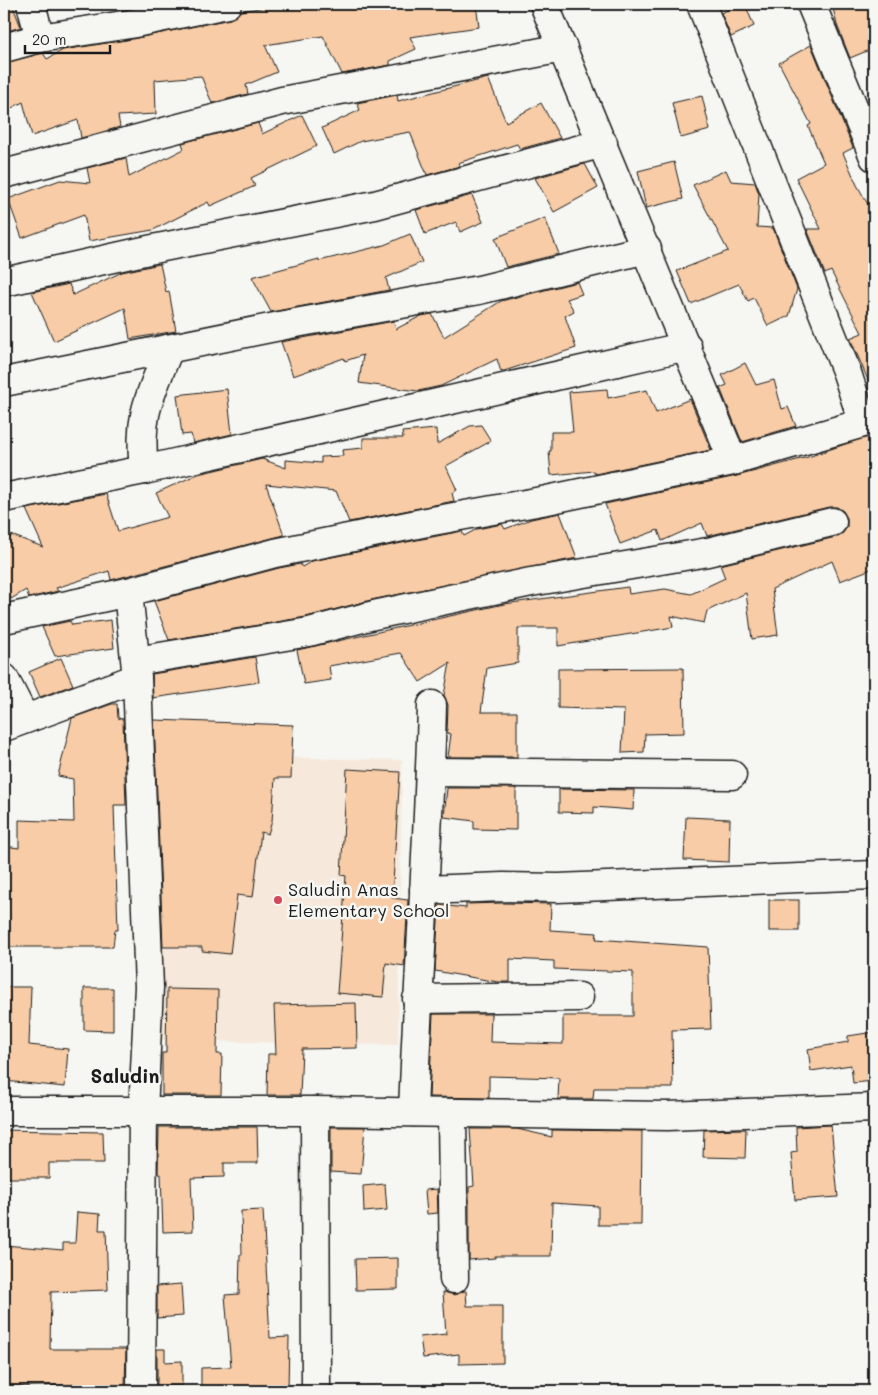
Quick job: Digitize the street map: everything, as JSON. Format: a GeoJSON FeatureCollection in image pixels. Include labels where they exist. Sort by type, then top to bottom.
{"type":"FeatureCollection","features":[{"type":"Feature","properties":{"kind":"street"},"geometry":{"type":"LineString","coordinates":[[31,4],[40,38]]}},
{"type":"Feature","properties":{"kind":"street"},"geometry":{"type":"LineString","coordinates":[[4,48],[40,38],[130,24],[227,4]]}},
{"type":"Feature","properties":{"kind":"street"},"geometry":{"type":"LineString","coordinates":[[544,4],[647,249],[733,461]]}},
{"type":"Feature","properties":{"kind":"street"},"geometry":{"type":"LineString","coordinates":[[4,619],[128,592],[275,553],[427,522],[529,504],[733,461],[869,422],[847,373],[701,4]]}},
{"type":"Feature","properties":{"kind":"street"},"geometry":{"type":"LineString","coordinates":[[811,4],[874,157]]}},
{"type":"Feature","properties":{"kind":"street"},"geometry":{"type":"LineString","coordinates":[[4,174],[282,101],[562,48]]}},
{"type":"Feature","properties":{"kind":"street"},"geometry":{"type":"LineString","coordinates":[[4,282],[153,249],[375,205],[603,143]]}},
{"type":"Feature","properties":{"kind":"street"},"geometry":{"type":"LineString","coordinates":[[4,382],[290,324],[479,290],[647,249]]}},
{"type":"Feature","properties":{"kind":"street"},"geometry":{"type":"LineString","coordinates":[[4,498],[144,470],[687,346]]}},
{"type":"Feature","properties":{"kind":"street"},"geometry":{"type":"LineString","coordinates":[[144,470],[141,440],[145,407],[169,350]]}},
{"type":"Feature","properties":{"kind":"street"},"geometry":{"type":"LineString","coordinates":[[4,678],[14,723],[137,669],[309,632],[374,614],[531,582],[708,552],[832,522]]}},
{"type":"Feature","properties":{"kind":"street"},"geometry":{"type":"LineString","coordinates":[[128,592],[137,669],[149,986],[143,1111],[141,1391]]}},
{"type":"Feature","properties":{"kind":"street"},"geometry":{"type":"LineString","coordinates":[[413,1112],[432,705]]}},
{"type":"Feature","properties":{"kind":"street"},"geometry":{"type":"LineString","coordinates":[[430,772],[732,774]]}},
{"type":"Feature","properties":{"kind":"street"},"geometry":{"type":"LineString","coordinates":[[424,890],[503,887],[558,888],[874,876]]}},
{"type":"Feature","properties":{"kind":"street"},"geometry":{"type":"LineString","coordinates":[[417,999],[579,997]]}},
{"type":"Feature","properties":{"kind":"street"},"geometry":{"type":"LineString","coordinates":[[4,1111],[315,1111],[668,1116],[874,1108]]}},
{"type":"Feature","properties":{"kind":"street"},"geometry":{"type":"LineString","coordinates":[[315,1111],[316,1391]]}},
{"type":"Feature","properties":{"kind":"street"},"geometry":{"type":"LineString","coordinates":[[452,1114],[454,1279]]}},
{"type":"Feature","properties":{"kind":"shaded area","name":"Saludin Anas Elementary School"},"geometry":{"type":"Polygon","coordinates":[[[158,755],[402,760],[398,1045],[154,1040],[158,755]]]}},
{"type":"Feature","properties":{"kind":"building"},"geometry":{"type":"Polygon","coordinates":[[[4,4],[12,4],[21,27],[4,32],[4,4]]]}},
{"type":"Feature","properties":{"kind":"building"},"geometry":{"type":"Polygon","coordinates":[[[282,4],[476,4],[479,27],[410,37],[416,49],[390,61],[390,65],[342,74],[323,36],[265,45],[277,72],[246,85],[248,94],[212,103],[201,76],[155,80],[156,114],[118,116],[120,127],[81,138],[78,120],[32,136],[23,102],[4,112],[4,63],[43,53],[47,59],[63,50],[132,39],[230,19],[241,11],[282,4]]]}},
{"type":"Feature","properties":{"kind":"building"},"geometry":{"type":"Polygon","coordinates":[[[740,4],[745,4],[754,26],[731,37],[721,13],[740,4]]]}},
{"type":"Feature","properties":{"kind":"building"},"geometry":{"type":"Polygon","coordinates":[[[832,4],[869,4],[874,25],[874,48],[850,58],[837,25],[832,4]]]}},
{"type":"Feature","properties":{"kind":"building"},"geometry":{"type":"Polygon","coordinates":[[[811,45],[853,148],[843,153],[857,185],[874,215],[874,394],[850,338],[862,333],[831,271],[825,274],[807,229],[821,229],[796,178],[824,163],[808,126],[811,124],[779,63],[811,45]]]}},
{"type":"Feature","properties":{"kind":"building"},"geometry":{"type":"Polygon","coordinates":[[[488,78],[506,122],[541,103],[560,138],[520,149],[517,144],[458,163],[460,166],[427,175],[410,132],[361,141],[334,154],[322,128],[360,110],[357,103],[397,95],[398,101],[488,78]]]}},
{"type":"Feature","properties":{"kind":"building"},"geometry":{"type":"Polygon","coordinates":[[[702,96],[710,130],[681,138],[672,103],[702,96]]]}},
{"type":"Feature","properties":{"kind":"building"},"geometry":{"type":"Polygon","coordinates":[[[302,115],[317,146],[251,178],[255,186],[210,206],[208,202],[153,230],[89,241],[84,215],[22,238],[8,199],[60,180],[90,183],[87,168],[126,158],[129,177],[184,149],[182,143],[258,123],[262,134],[302,115]]]}},
{"type":"Feature","properties":{"kind":"building"},"geometry":{"type":"Polygon","coordinates":[[[674,162],[683,199],[646,208],[638,171],[674,162]]]}},
{"type":"Feature","properties":{"kind":"building"},"geometry":{"type":"Polygon","coordinates":[[[585,164],[598,188],[554,212],[535,178],[585,164]]]}},
{"type":"Feature","properties":{"kind":"building"},"geometry":{"type":"Polygon","coordinates":[[[726,170],[731,181],[755,183],[759,194],[757,227],[773,228],[797,289],[789,316],[768,326],[754,298],[748,301],[739,284],[691,304],[677,271],[728,251],[693,185],[726,170]]]}},
{"type":"Feature","properties":{"kind":"building"},"geometry":{"type":"Polygon","coordinates":[[[472,195],[483,222],[460,232],[456,222],[425,234],[416,210],[472,195]]]}},
{"type":"Feature","properties":{"kind":"building"},"geometry":{"type":"Polygon","coordinates":[[[545,218],[559,254],[506,267],[495,238],[545,218]]]}},
{"type":"Feature","properties":{"kind":"building"},"geometry":{"type":"Polygon","coordinates":[[[410,234],[422,262],[386,278],[389,290],[271,312],[252,277],[319,259],[319,261],[384,245],[410,234]]]}},
{"type":"Feature","properties":{"kind":"building"},"geometry":{"type":"Polygon","coordinates":[[[160,264],[166,292],[169,291],[176,331],[130,339],[125,308],[54,341],[32,292],[69,284],[73,295],[122,272],[160,264]]]}},
{"type":"Feature","properties":{"kind":"building"},"geometry":{"type":"Polygon","coordinates":[[[577,282],[582,294],[567,299],[574,311],[565,316],[576,348],[501,372],[497,359],[441,386],[418,391],[359,383],[363,355],[345,361],[344,358],[293,376],[281,342],[394,321],[396,329],[421,316],[432,314],[444,337],[501,301],[577,282]]]}},
{"type":"Feature","properties":{"kind":"building"},"geometry":{"type":"Polygon","coordinates":[[[745,363],[756,385],[774,380],[782,409],[788,407],[796,426],[742,442],[720,388],[727,385],[722,375],[745,363]]]}},
{"type":"Feature","properties":{"kind":"building"},"geometry":{"type":"Polygon","coordinates":[[[227,389],[232,434],[193,443],[191,434],[182,435],[177,395],[227,389]]]}},
{"type":"Feature","properties":{"kind":"building"},"geometry":{"type":"Polygon","coordinates":[[[607,389],[608,398],[647,390],[656,413],[690,399],[711,450],[595,474],[594,471],[551,475],[549,451],[551,451],[551,432],[573,432],[569,392],[607,389]]]}},
{"type":"Feature","properties":{"kind":"building"},"geometry":{"type":"Polygon","coordinates":[[[481,425],[491,441],[446,466],[457,490],[452,493],[454,501],[349,522],[336,491],[266,484],[284,535],[111,580],[109,571],[56,588],[58,591],[29,598],[26,590],[11,599],[4,585],[4,554],[11,535],[43,547],[26,509],[106,494],[118,531],[168,517],[156,493],[198,474],[262,459],[286,468],[286,460],[321,463],[321,457],[343,456],[342,450],[363,448],[363,438],[403,438],[402,432],[436,429],[437,444],[470,426],[481,425]]]}},
{"type":"Feature","properties":{"kind":"building"},"geometry":{"type":"Polygon","coordinates":[[[874,434],[874,568],[840,581],[832,561],[772,589],[778,635],[752,639],[746,593],[707,611],[704,623],[671,616],[673,627],[558,646],[558,628],[518,628],[518,663],[487,668],[481,712],[517,712],[517,757],[448,757],[451,734],[447,733],[448,705],[444,695],[450,663],[420,682],[401,653],[329,666],[331,680],[304,684],[297,650],[504,604],[628,587],[629,594],[665,589],[691,594],[725,578],[720,565],[836,537],[843,533],[847,527],[847,518],[843,511],[837,507],[829,507],[707,536],[702,523],[662,541],[658,530],[620,544],[605,504],[737,476],[808,457],[874,434]]]}},
{"type":"Feature","properties":{"kind":"building"},"geometry":{"type":"Polygon","coordinates":[[[560,513],[577,558],[371,600],[306,617],[169,640],[154,601],[279,568],[300,564],[302,567],[312,561],[462,531],[464,536],[477,529],[502,524],[505,529],[531,519],[560,513]]]}},
{"type":"Feature","properties":{"kind":"building"},"geometry":{"type":"Polygon","coordinates":[[[111,620],[114,648],[55,656],[42,627],[70,621],[72,625],[111,620]]]}},
{"type":"Feature","properties":{"kind":"building"},"geometry":{"type":"Polygon","coordinates":[[[255,657],[259,682],[153,698],[152,674],[255,657]]]}},
{"type":"Feature","properties":{"kind":"building"},"geometry":{"type":"Polygon","coordinates":[[[61,658],[73,685],[40,697],[29,672],[61,658]]]}},
{"type":"Feature","properties":{"kind":"building"},"geometry":{"type":"Polygon","coordinates":[[[683,668],[684,733],[645,734],[644,752],[622,753],[624,710],[558,708],[558,669],[683,668]]]}},
{"type":"Feature","properties":{"kind":"building"},"geometry":{"type":"Polygon","coordinates":[[[117,704],[118,718],[123,719],[126,805],[114,805],[118,930],[115,930],[113,947],[4,947],[4,846],[19,848],[19,820],[74,822],[73,779],[58,776],[72,718],[117,704]]]}},
{"type":"Feature","properties":{"kind":"building"},"geometry":{"type":"Polygon","coordinates":[[[154,720],[293,725],[291,778],[275,778],[272,821],[268,834],[261,832],[253,897],[237,895],[230,954],[202,951],[202,947],[163,947],[154,720]]]}},
{"type":"Feature","properties":{"kind":"building"},"geometry":{"type":"Polygon","coordinates":[[[347,769],[400,772],[392,898],[408,900],[404,966],[386,963],[383,997],[337,993],[346,876],[341,875],[347,769]]]}},
{"type":"Feature","properties":{"kind":"building"},"geometry":{"type":"Polygon","coordinates":[[[447,788],[516,788],[516,830],[474,829],[474,821],[444,817],[447,788]]]}},
{"type":"Feature","properties":{"kind":"building"},"geometry":{"type":"Polygon","coordinates":[[[559,789],[634,790],[633,810],[594,807],[594,813],[559,812],[559,789]]]}},
{"type":"Feature","properties":{"kind":"building"},"geometry":{"type":"Polygon","coordinates":[[[686,817],[730,819],[729,862],[684,860],[686,817]]]}},
{"type":"Feature","properties":{"kind":"building"},"geometry":{"type":"Polygon","coordinates":[[[769,900],[799,900],[799,931],[769,931],[769,900]]]}},
{"type":"Feature","properties":{"kind":"building"},"geometry":{"type":"Polygon","coordinates":[[[466,904],[551,904],[550,930],[597,933],[596,939],[708,947],[711,1029],[672,1030],[673,1088],[594,1088],[593,1099],[558,1099],[559,1078],[489,1076],[489,1098],[429,1097],[433,1014],[491,1014],[490,1042],[563,1044],[563,1016],[633,1016],[633,972],[554,969],[554,961],[510,959],[510,982],[498,982],[435,971],[439,905],[466,908],[466,904]]]}},
{"type":"Feature","properties":{"kind":"building"},"geometry":{"type":"Polygon","coordinates":[[[4,987],[31,987],[29,1045],[68,1049],[65,1087],[4,1081],[4,987]]]}},
{"type":"Feature","properties":{"kind":"building"},"geometry":{"type":"Polygon","coordinates":[[[84,988],[113,988],[113,1031],[84,1030],[84,988]]]}},
{"type":"Feature","properties":{"kind":"building"},"geometry":{"type":"Polygon","coordinates":[[[167,989],[218,990],[217,1054],[222,1054],[221,1095],[162,1095],[162,1053],[166,1053],[167,989]]]}},
{"type":"Feature","properties":{"kind":"building"},"geometry":{"type":"Polygon","coordinates":[[[356,1003],[357,1048],[302,1049],[300,1095],[267,1095],[268,1054],[276,1054],[274,1005],[356,1003]]]}},
{"type":"Feature","properties":{"kind":"building"},"geometry":{"type":"Polygon","coordinates":[[[874,1032],[874,1081],[853,1083],[851,1065],[811,1071],[808,1049],[848,1042],[848,1036],[874,1032]]]}},
{"type":"Feature","properties":{"kind":"building"},"geometry":{"type":"Polygon","coordinates":[[[831,1125],[838,1197],[795,1200],[791,1153],[797,1152],[796,1127],[831,1125]]]}},
{"type":"Feature","properties":{"kind":"building"},"geometry":{"type":"Polygon","coordinates":[[[159,1127],[257,1127],[258,1163],[224,1163],[224,1177],[191,1178],[193,1231],[163,1232],[161,1174],[158,1174],[159,1127]]]}},
{"type":"Feature","properties":{"kind":"building"},"geometry":{"type":"Polygon","coordinates":[[[331,1127],[365,1127],[361,1174],[331,1172],[331,1127]]]}},
{"type":"Feature","properties":{"kind":"building"},"geometry":{"type":"Polygon","coordinates":[[[470,1129],[517,1129],[552,1137],[552,1130],[642,1131],[641,1225],[598,1225],[598,1206],[552,1203],[551,1256],[495,1256],[495,1258],[469,1260],[469,1187],[474,1186],[470,1129]]]}},
{"type":"Feature","properties":{"kind":"building"},"geometry":{"type":"Polygon","coordinates":[[[746,1129],[745,1158],[703,1157],[704,1130],[746,1129]]]}},
{"type":"Feature","properties":{"kind":"building"},"geometry":{"type":"Polygon","coordinates":[[[4,1130],[103,1132],[104,1163],[49,1163],[49,1178],[4,1178],[4,1130]]]}},
{"type":"Feature","properties":{"kind":"building"},"geometry":{"type":"Polygon","coordinates":[[[385,1184],[387,1210],[364,1212],[363,1186],[385,1184]]]}},
{"type":"Feature","properties":{"kind":"building"},"geometry":{"type":"Polygon","coordinates":[[[437,1189],[438,1213],[427,1214],[425,1190],[437,1189]]]}},
{"type":"Feature","properties":{"kind":"building"},"geometry":{"type":"Polygon","coordinates":[[[263,1210],[270,1338],[289,1337],[288,1391],[201,1391],[201,1368],[231,1367],[225,1295],[239,1294],[240,1255],[242,1255],[241,1211],[263,1210]]]}},
{"type":"Feature","properties":{"kind":"building"},"geometry":{"type":"Polygon","coordinates":[[[77,1212],[100,1214],[99,1230],[106,1230],[108,1290],[51,1292],[50,1349],[126,1349],[125,1387],[74,1387],[74,1385],[4,1387],[4,1245],[63,1250],[63,1243],[75,1243],[77,1212]]]}},
{"type":"Feature","properties":{"kind":"building"},"geometry":{"type":"Polygon","coordinates":[[[398,1258],[398,1289],[356,1290],[355,1259],[398,1258]]]}},
{"type":"Feature","properties":{"kind":"building"},"geometry":{"type":"Polygon","coordinates":[[[181,1284],[183,1316],[157,1318],[157,1286],[181,1284]]]}},
{"type":"Feature","properties":{"kind":"building"},"geometry":{"type":"Polygon","coordinates":[[[466,1291],[467,1306],[503,1306],[503,1363],[459,1364],[459,1354],[423,1358],[420,1337],[446,1334],[443,1292],[455,1295],[466,1291]]]}},
{"type":"Feature","properties":{"kind":"building"},"geometry":{"type":"Polygon","coordinates":[[[157,1349],[165,1349],[165,1362],[182,1361],[182,1386],[157,1386],[157,1349]]]}},
{"type":"Feature","properties":{"kind":"place","name":"Saludin Anas Elementary School"},"geometry":{"type":"Point","coordinates":[278,900]}},
{"type":"Feature","properties":{"kind":"district","name":"Saludin"},"geometry":{"type":"Point","coordinates":[125,1076]}}]}
